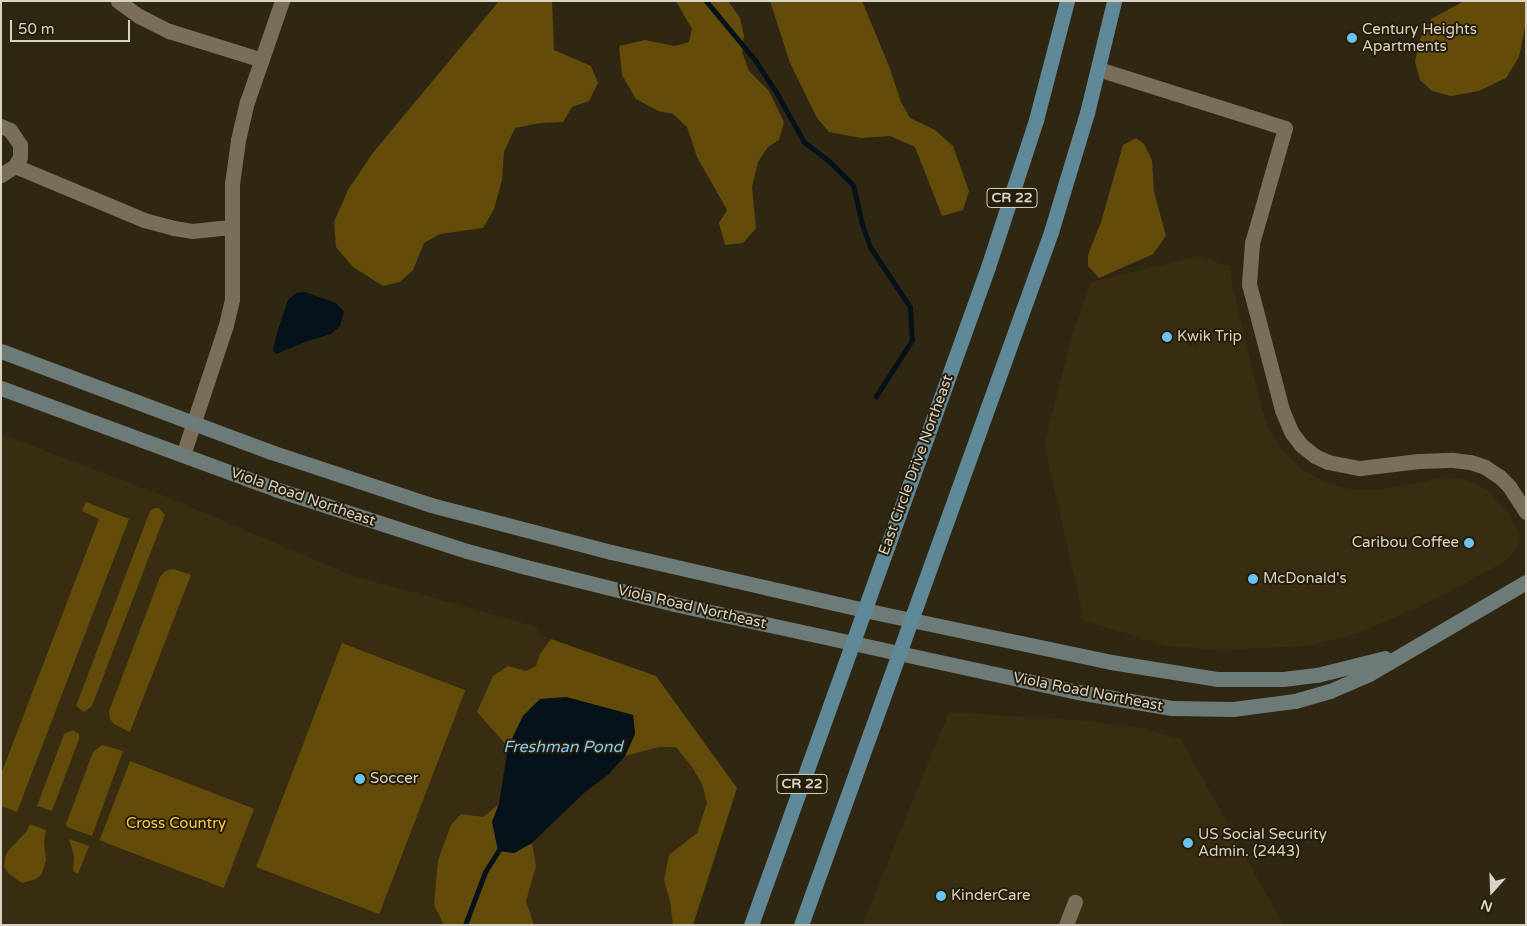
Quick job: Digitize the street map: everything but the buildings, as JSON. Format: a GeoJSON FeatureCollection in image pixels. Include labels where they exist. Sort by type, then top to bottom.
{"type":"FeatureCollection","features":[{"type":"Feature","properties":{"kind":"main road","name":"East Circle Drive Northeast"},"geometry":{"type":"LineString","coordinates":[[751,925],[1022,168],[1050,71],[1067,1]]}},
{"type":"Feature","properties":{"kind":"main road","name":"CR 22"},"geometry":{"type":"LineString","coordinates":[[801,925],[1048,240],[1098,69],[1114,1]]}},
{"type":"Feature","properties":{"kind":"main road","name":"Viola Road Northeast"},"geometry":{"type":"LineString","coordinates":[[1,350],[280,455],[431,505],[611,552],[864,610],[1111,662],[1217,678],[1282,679],[1316,675],[1396,656]]}},
{"type":"Feature","properties":{"kind":"main road","name":"Viola Road Northeast"},"geometry":{"type":"LineString","coordinates":[[1,388],[275,489],[492,558],[674,604],[1131,702],[1206,710],[1234,710],[1295,701],[1330,690],[1369,674],[1396,656],[1436,635],[1526,582]]}},
{"type":"Feature","properties":{"kind":"street"},"geometry":{"type":"LineString","coordinates":[[118,1],[139,16],[169,32],[262,60]]}},
{"type":"Feature","properties":{"kind":"street"},"geometry":{"type":"LineString","coordinates":[[183,455],[220,348],[232,299],[232,184],[238,140],[248,102],[282,1]]}},
{"type":"Feature","properties":{"kind":"street"},"geometry":{"type":"LineString","coordinates":[[1098,69],[1286,128],[1256,226],[1249,260],[1249,284],[1282,410],[1292,433],[1301,445],[1328,462],[1360,468],[1419,461],[1453,460],[1470,462],[1486,468],[1500,477],[1509,486],[1526,512]]}},
{"type":"Feature","properties":{"kind":"street"},"geometry":{"type":"LineString","coordinates":[[1,126],[10,130],[20,145],[20,157],[15,166],[1,175]]}},
{"type":"Feature","properties":{"kind":"street"},"geometry":{"type":"LineString","coordinates":[[15,166],[144,220],[192,231],[232,227]]}},
{"type":"Feature","properties":{"kind":"street"},"geometry":{"type":"LineString","coordinates":[[1066,925],[1074,902]]}},
{"type":"Feature","properties":{"kind":"shaded area"},"geometry":{"type":"Polygon","coordinates":[[[1199,256],[1230,266],[1233,288],[1261,405],[1269,430],[1282,450],[1301,469],[1329,484],[1354,490],[1379,490],[1440,478],[1461,479],[1476,484],[1490,492],[1511,517],[1521,539],[1512,554],[1502,563],[1434,600],[1356,634],[1307,646],[1221,650],[1167,646],[1084,621],[1044,444],[1073,332],[1091,282],[1199,256]]]}},
{"type":"Feature","properties":{"kind":"shaded area"},"geometry":{"type":"Polygon","coordinates":[[[1,434],[167,497],[351,575],[535,626],[540,635],[656,676],[737,788],[693,925],[1,925],[1,434]]]}},
{"type":"Feature","properties":{"kind":"shaded area"},"geometry":{"type":"Polygon","coordinates":[[[949,712],[1088,721],[1145,729],[1181,739],[1283,925],[862,925],[949,712]]]}},
{"type":"Feature","properties":{"kind":"green space"},"geometry":{"type":"Polygon","coordinates":[[[499,1],[552,1],[554,50],[591,66],[598,83],[589,101],[572,107],[563,122],[540,123],[515,128],[504,152],[502,180],[494,209],[483,228],[440,234],[424,243],[413,270],[400,282],[383,286],[353,267],[336,247],[334,222],[348,190],[372,154],[499,1]]]}},
{"type":"Feature","properties":{"kind":"green space"},"geometry":{"type":"Polygon","coordinates":[[[676,1],[728,1],[740,18],[744,36],[742,52],[749,71],[769,91],[784,122],[779,140],[768,147],[758,162],[752,187],[756,228],[743,243],[725,245],[719,223],[727,210],[697,157],[687,127],[673,114],[658,111],[636,99],[622,75],[619,46],[645,40],[674,46],[689,42],[692,29],[676,1]]]}},
{"type":"Feature","properties":{"kind":"green space"},"geometry":{"type":"Polygon","coordinates":[[[770,1],[862,1],[889,66],[901,102],[910,118],[935,130],[953,146],[969,191],[963,210],[942,216],[915,147],[890,136],[861,138],[829,132],[817,118],[790,63],[770,1]]]}},
{"type":"Feature","properties":{"kind":"green space"},"geometry":{"type":"Polygon","coordinates":[[[1464,1],[1525,1],[1526,22],[1519,57],[1506,78],[1479,91],[1451,96],[1432,91],[1420,80],[1415,62],[1420,39],[1431,19],[1464,1]]]}},
{"type":"Feature","properties":{"kind":"green space"},"geometry":{"type":"Polygon","coordinates":[[[1136,138],[1144,144],[1152,160],[1154,192],[1166,236],[1153,254],[1099,278],[1088,266],[1088,255],[1101,222],[1123,145],[1136,138]]]}},
{"type":"Feature","properties":{"kind":"green space"},"geometry":{"type":"Polygon","coordinates":[[[86,502],[129,519],[17,812],[1,806],[1,774],[99,519],[82,511],[86,502]]]}},
{"type":"Feature","properties":{"kind":"green space"},"geometry":{"type":"Polygon","coordinates":[[[154,508],[159,508],[165,515],[92,706],[84,712],[76,706],[150,511],[154,508]]]}},
{"type":"Feature","properties":{"kind":"green space"},"geometry":{"type":"Polygon","coordinates":[[[173,569],[191,575],[130,732],[114,724],[110,719],[109,711],[160,577],[165,571],[173,569]]]}},
{"type":"Feature","properties":{"kind":"green space"},"geometry":{"type":"Polygon","coordinates":[[[551,639],[656,676],[737,788],[693,925],[673,925],[670,901],[664,880],[669,855],[697,833],[707,803],[702,784],[692,767],[676,747],[659,747],[625,756],[635,734],[633,715],[566,697],[523,716],[508,747],[477,712],[493,676],[508,666],[526,671],[536,666],[540,654],[551,639]]]}},
{"type":"Feature","properties":{"kind":"green space","name":"Soccer"},"geometry":{"type":"Polygon","coordinates":[[[342,643],[465,690],[379,914],[256,867],[342,643]]]}},
{"type":"Feature","properties":{"kind":"green space"},"geometry":{"type":"Polygon","coordinates":[[[73,730],[79,734],[79,739],[52,811],[37,806],[64,734],[73,730]]]}},
{"type":"Feature","properties":{"kind":"green space"},"geometry":{"type":"Polygon","coordinates":[[[102,745],[123,751],[92,836],[67,827],[66,824],[93,752],[102,745]]]}},
{"type":"Feature","properties":{"kind":"green space","name":"Cross Country"},"geometry":{"type":"Polygon","coordinates":[[[130,761],[254,809],[224,888],[100,840],[130,761]]]}},
{"type":"Feature","properties":{"kind":"green space"},"geometry":{"type":"Polygon","coordinates":[[[499,804],[492,822],[514,853],[532,843],[536,866],[526,901],[534,925],[444,925],[434,905],[438,860],[451,825],[461,814],[483,817],[499,804]]]}},
{"type":"Feature","properties":{"kind":"green space"},"geometry":{"type":"Polygon","coordinates":[[[30,824],[46,830],[44,842],[46,860],[42,874],[36,879],[22,883],[9,874],[4,867],[5,857],[8,851],[26,832],[30,824]]]}},
{"type":"Feature","properties":{"kind":"green space"},"geometry":{"type":"Polygon","coordinates":[[[69,839],[89,846],[78,874],[73,871],[74,856],[69,839]]]}},
{"type":"Feature","properties":{"kind":"water"},"geometry":{"type":"Polygon","coordinates":[[[305,292],[336,303],[344,312],[340,326],[331,334],[276,354],[273,350],[288,300],[296,293],[305,292]]]}},
{"type":"Feature","properties":{"kind":"water","name":"Freshman Pond"},"geometry":{"type":"Polygon","coordinates":[[[566,697],[633,715],[635,734],[625,756],[609,774],[584,793],[532,843],[514,853],[498,851],[492,822],[499,804],[508,747],[523,716],[540,699],[566,697]]]}},
{"type":"Feature","properties":{"kind":"waterway"},"geometry":{"type":"LineString","coordinates":[[706,1],[755,60],[776,92],[804,142],[829,161],[853,185],[861,221],[870,247],[910,307],[912,340],[876,396]]}},
{"type":"Feature","properties":{"kind":"waterway"},"geometry":{"type":"LineString","coordinates":[[465,925],[485,872],[498,851]]}},
{"type":"Feature","properties":{"kind":"place","name":"Century Heights Apartments"},"geometry":{"type":"Point","coordinates":[1352,38]}},
{"type":"Feature","properties":{"kind":"place","name":"Kwik Trip"},"geometry":{"type":"Point","coordinates":[1167,337]}},
{"type":"Feature","properties":{"kind":"place","name":"Caribou Coffee"},"geometry":{"type":"Point","coordinates":[1469,543]}},
{"type":"Feature","properties":{"kind":"place","name":"McDonald's"},"geometry":{"type":"Point","coordinates":[1253,579]}},
{"type":"Feature","properties":{"kind":"place","name":"Soccer"},"geometry":{"type":"Point","coordinates":[360,779]}},
{"type":"Feature","properties":{"kind":"place","name":"US Social Security Admin. (2443)"},"geometry":{"type":"Point","coordinates":[1188,843]}},
{"type":"Feature","properties":{"kind":"place","name":"KinderCare"},"geometry":{"type":"Point","coordinates":[941,896]}}]}
